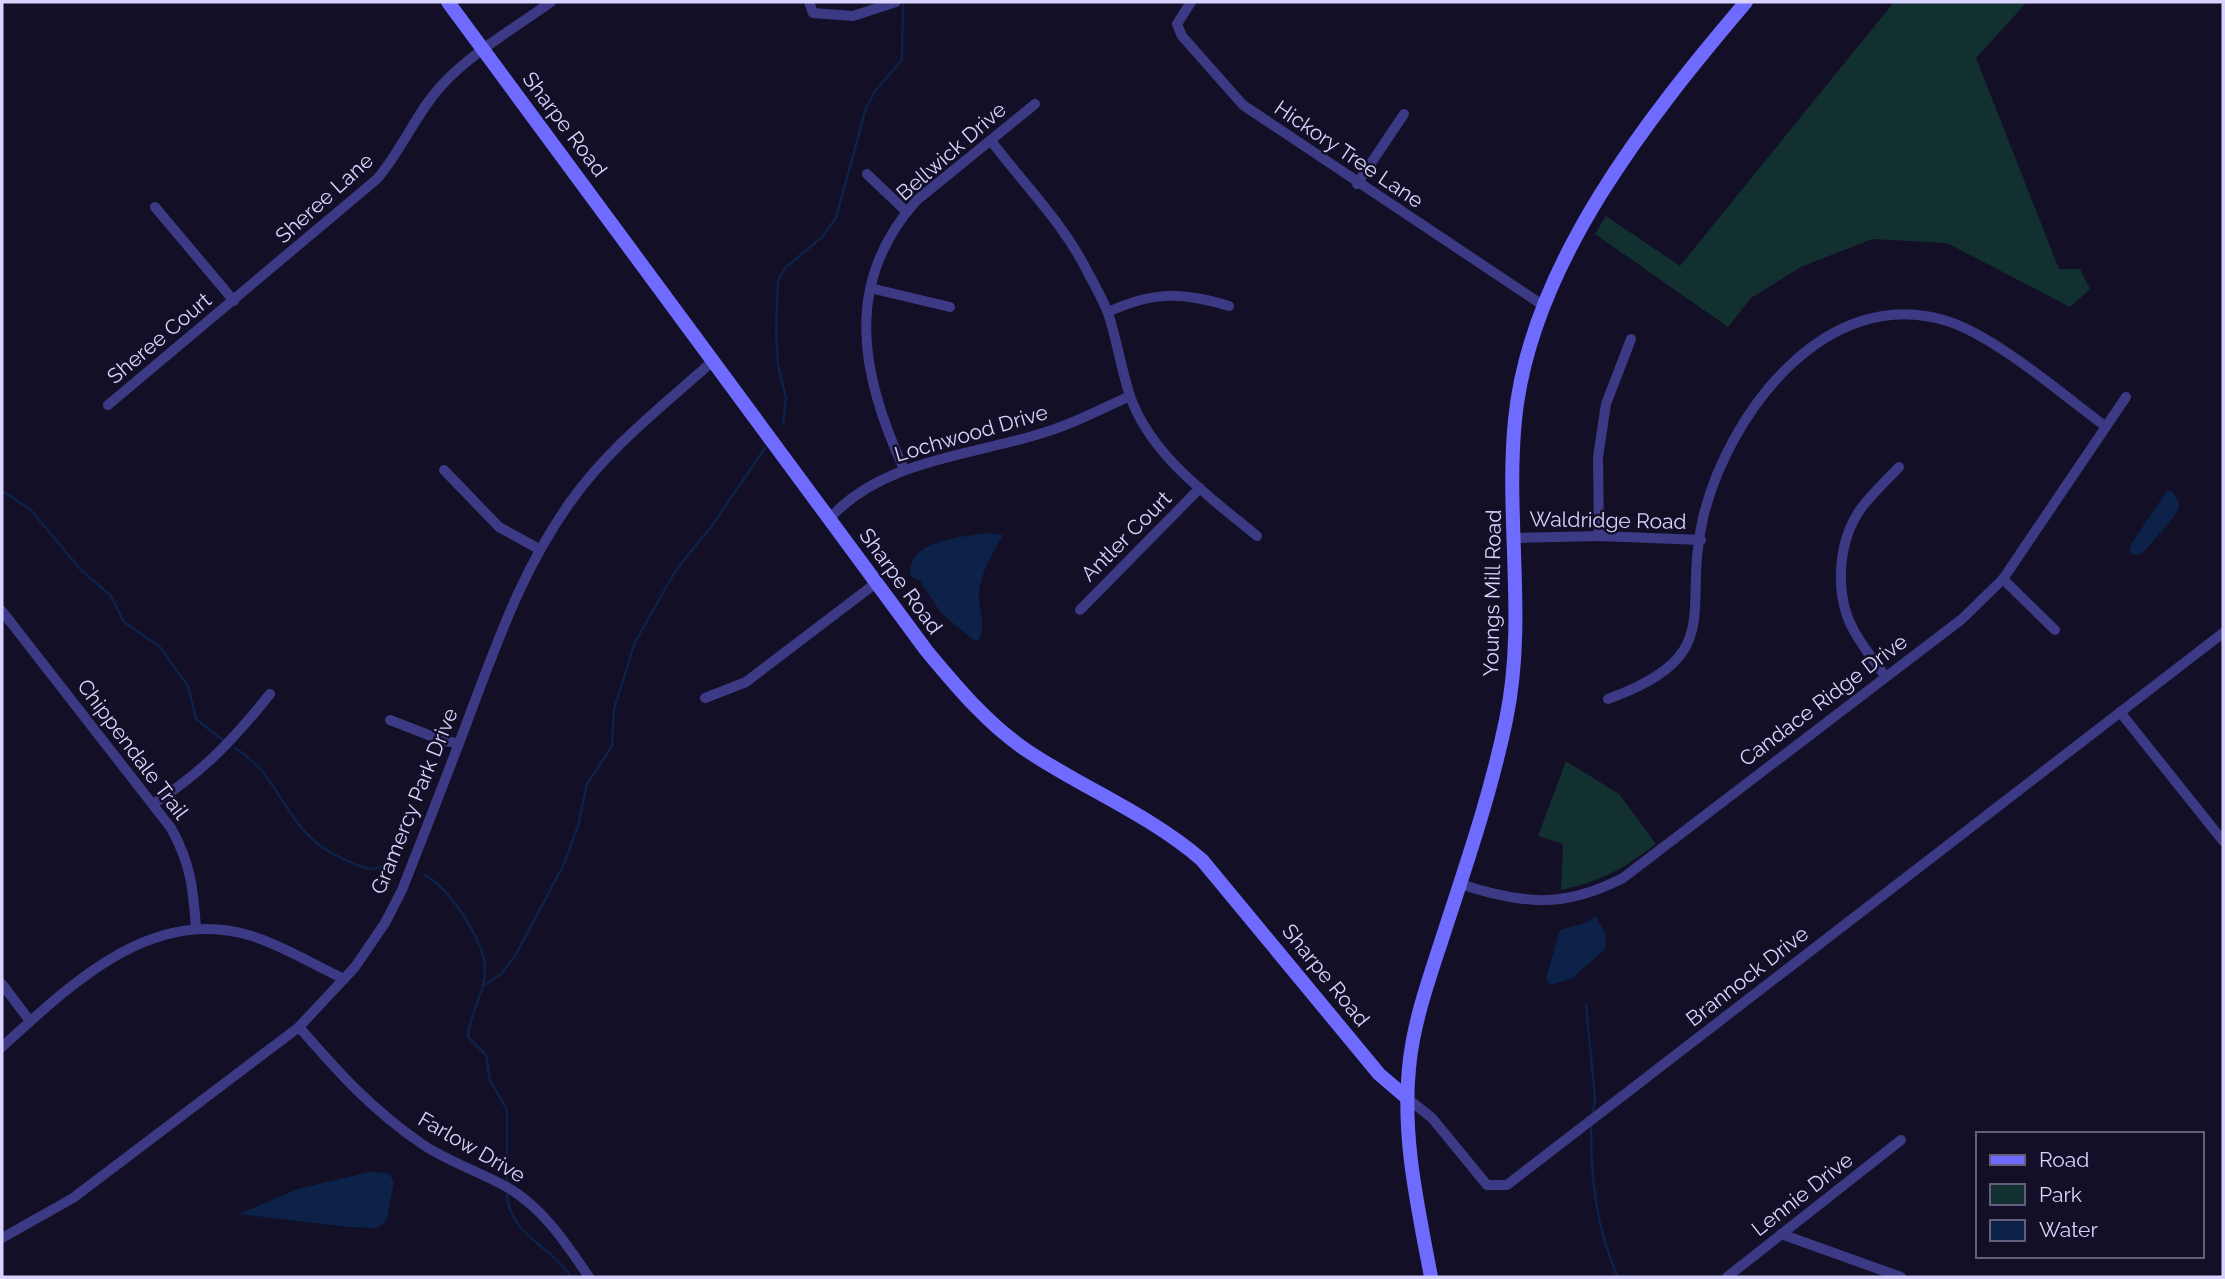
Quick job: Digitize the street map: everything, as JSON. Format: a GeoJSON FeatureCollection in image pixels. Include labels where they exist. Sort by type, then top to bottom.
{"type":"FeatureCollection","features":[{"type":"Feature","properties":{"kind":"street","name":"Sharpe Road"},"geometry":{"type":"LineString","coordinates":[[448,2],[940,668],[1002,732],[1061,772],[1166,831],[1202,860],[1379,1074],[1407,1098]]}},
{"type":"Feature","properties":{"kind":"street","name":"Sheree Lane"},"geometry":{"type":"LineString","coordinates":[[234,301],[377,180],[398,156],[426,105],[442,85],[551,2]]}},
{"type":"Feature","properties":{"kind":"street"},"geometry":{"type":"LineString","coordinates":[[809,2],[813,13],[853,16],[896,2]]}},
{"type":"Feature","properties":{"kind":"street","name":"Hickory Tree Lane"},"geometry":{"type":"LineString","coordinates":[[1191,2],[1180,17],[1178,30],[1204,65],[1243,106],[1544,306]]}},
{"type":"Feature","properties":{"kind":"street","name":"Youngs Mill Road"},"geometry":{"type":"LineString","coordinates":[[1431,1277],[1412,1174],[1407,1098],[1409,1064],[1424,996],[1499,754],[1510,701],[1517,643],[1515,421],[1525,363],[1544,306],[1565,260],[1631,145],[1665,98],[1746,2]]}},
{"type":"Feature","properties":{"kind":"street","name":"Bellwick Drive"},"geometry":{"type":"LineString","coordinates":[[904,469],[887,428],[867,364],[865,313],[870,288],[883,251],[907,212],[935,184],[992,142],[1035,104]]}},
{"type":"Feature","properties":{"kind":"street"},"geometry":{"type":"LineString","coordinates":[[1357,184],[1404,114]]}},
{"type":"Feature","properties":{"kind":"street"},"geometry":{"type":"LineString","coordinates":[[992,142],[1070,242],[1108,312],[1130,396],[1145,426],[1165,454],[1257,536]]}},
{"type":"Feature","properties":{"kind":"street"},"geometry":{"type":"LineString","coordinates":[[867,174],[907,212]]}},
{"type":"Feature","properties":{"kind":"street"},"geometry":{"type":"LineString","coordinates":[[155,207],[234,301]]}},
{"type":"Feature","properties":{"kind":"street"},"geometry":{"type":"LineString","coordinates":[[870,288],[950,307]]}},
{"type":"Feature","properties":{"kind":"street"},"geometry":{"type":"LineString","coordinates":[[1108,312],[1143,298],[1160,296],[1194,296],[1229,306]]}},
{"type":"Feature","properties":{"kind":"street","name":"Sheree Court"},"geometry":{"type":"LineString","coordinates":[[108,405],[234,301]]}},
{"type":"Feature","properties":{"kind":"street"},"geometry":{"type":"LineString","coordinates":[[1608,699],[1644,686],[1678,657],[1691,636],[1697,616],[1703,518],[1721,464],[1749,415],[1805,352],[1844,327],[1862,320],[1895,315],[1925,316],[1970,330],[2105,426]]}},
{"type":"Feature","properties":{"kind":"street"},"geometry":{"type":"LineString","coordinates":[[1599,536],[1598,457],[1606,404],[1631,339]]}},
{"type":"Feature","properties":{"kind":"street","name":"Gramercy Park Drive"},"geometry":{"type":"LineString","coordinates":[[2,1238],[73,1198],[299,1027],[366,953],[402,890],[504,622],[539,549],[572,500],[614,450],[659,405],[714,360]]}},
{"type":"Feature","properties":{"kind":"street","name":"Lochwood Drive"},"geometry":{"type":"LineString","coordinates":[[830,518],[843,503],[862,490],[904,469],[1056,429],[1130,396]]}},
{"type":"Feature","properties":{"kind":"street","name":"Candace Ridge Drive"},"geometry":{"type":"LineString","coordinates":[[1460,884],[1521,901],[1547,902],[1602,889],[1623,878],[1962,619],[2003,579],[2126,397]]}},
{"type":"Feature","properties":{"kind":"street"},"geometry":{"type":"LineString","coordinates":[[1885,676],[1853,630],[1843,603],[1840,573],[1846,539],[1853,523],[1899,467]]}},
{"type":"Feature","properties":{"kind":"street"},"geometry":{"type":"LineString","coordinates":[[444,470],[499,527],[539,549]]}},
{"type":"Feature","properties":{"kind":"street","name":"Antler Court"},"geometry":{"type":"LineString","coordinates":[[1080,610],[1200,488]]}},
{"type":"Feature","properties":{"kind":"street","name":"Waldridge Road"},"geometry":{"type":"LineString","coordinates":[[1515,538],[1599,536],[1700,540]]}},
{"type":"Feature","properties":{"kind":"street"},"geometry":{"type":"LineString","coordinates":[[2003,579],[2055,630]]}},
{"type":"Feature","properties":{"kind":"street"},"geometry":{"type":"LineString","coordinates":[[705,698],[746,682],[876,583]]}},
{"type":"Feature","properties":{"kind":"street","name":"Chippendale Trail"},"geometry":{"type":"LineString","coordinates":[[2,611],[153,804],[187,856],[196,928]]}},
{"type":"Feature","properties":{"kind":"street","name":"Brannock Drive"},"geometry":{"type":"LineString","coordinates":[[1407,1098],[1432,1118],[1487,1185],[1507,1185],[2223,634]]}},
{"type":"Feature","properties":{"kind":"street"},"geometry":{"type":"LineString","coordinates":[[153,804],[188,781],[225,749],[270,694]]}},
{"type":"Feature","properties":{"kind":"street"},"geometry":{"type":"LineString","coordinates":[[2120,712],[2223,841]]}},
{"type":"Feature","properties":{"kind":"street"},"geometry":{"type":"LineString","coordinates":[[390,720],[459,743]]}},
{"type":"Feature","properties":{"kind":"street"},"geometry":{"type":"LineString","coordinates":[[2,1047],[30,1021],[118,951],[147,939],[196,928],[252,936],[344,979]]}},
{"type":"Feature","properties":{"kind":"street"},"geometry":{"type":"LineString","coordinates":[[2,984],[30,1021]]}},
{"type":"Feature","properties":{"kind":"street","name":"Farlow Drive"},"geometry":{"type":"LineString","coordinates":[[299,1027],[360,1097],[398,1127],[426,1146],[512,1190],[531,1204],[564,1240],[589,1277]]}},
{"type":"Feature","properties":{"kind":"street","name":"Lennie Drive"},"geometry":{"type":"LineString","coordinates":[[1727,1277],[1901,1140]]}},
{"type":"Feature","properties":{"kind":"street"},"geometry":{"type":"LineString","coordinates":[[1781,1234],[1901,1277]]}},
{"type":"Feature","properties":{"kind":"green space"},"geometry":{"type":"Polygon","coordinates":[[[1894,2],[2027,2],[1976,58],[2059,269],[2080,269],[2090,289],[2070,307],[1947,243],[1872,239],[1801,267],[1751,298],[1728,327],[1595,234],[1606,216],[1680,266],[1894,2]]]}},
{"type":"Feature","properties":{"kind":"green space"},"geometry":{"type":"Polygon","coordinates":[[[1566,761],[1619,794],[1656,844],[1612,873],[1561,890],[1563,844],[1538,836],[1566,761]]]}},
{"type":"Feature","properties":{"kind":"water"},"geometry":{"type":"Polygon","coordinates":[[[2167,491],[2172,491],[2179,508],[2142,554],[2134,555],[2129,551],[2131,544],[2167,491]]]}},
{"type":"Feature","properties":{"kind":"water"},"geometry":{"type":"Polygon","coordinates":[[[986,533],[1003,535],[982,577],[979,599],[982,632],[976,642],[941,613],[920,581],[911,576],[911,564],[917,555],[937,543],[986,533]]]}},
{"type":"Feature","properties":{"kind":"water"},"geometry":{"type":"Polygon","coordinates":[[[1596,916],[1606,935],[1605,949],[1571,979],[1550,985],[1546,978],[1560,930],[1586,923],[1596,916]]]}},
{"type":"Feature","properties":{"kind":"water"},"geometry":{"type":"Polygon","coordinates":[[[369,1172],[388,1173],[394,1181],[387,1219],[378,1228],[239,1214],[298,1189],[369,1172]]]}},
{"type":"Feature","properties":{"kind":"waterway"},"geometry":{"type":"LineString","coordinates":[[783,424],[786,398],[778,365],[778,281],[784,269],[822,237],[836,218],[866,108],[875,91],[902,60],[903,2]]}},
{"type":"Feature","properties":{"kind":"waterway"},"geometry":{"type":"LineString","coordinates":[[483,986],[500,975],[515,956],[563,866],[578,826],[587,784],[612,746],[614,709],[635,642],[676,570],[714,523],[765,448]]}},
{"type":"Feature","properties":{"kind":"waterway"},"geometry":{"type":"LineString","coordinates":[[2,491],[30,509],[81,570],[111,596],[124,622],[160,647],[188,686],[196,719],[224,741]]}},
{"type":"Feature","properties":{"kind":"waterway"},"geometry":{"type":"LineString","coordinates":[[235,748],[252,760],[297,822],[325,850],[368,869],[398,864]]}},
{"type":"Feature","properties":{"kind":"waterway"},"geometry":{"type":"LineString","coordinates":[[424,875],[434,881],[454,902],[472,930],[483,957],[485,977],[468,1037],[486,1055],[490,1080],[507,1110],[507,1185]]}},
{"type":"Feature","properties":{"kind":"waterway"},"geometry":{"type":"LineString","coordinates":[[1586,1005],[1595,1098],[1593,1111]]}},
{"type":"Feature","properties":{"kind":"waterway"},"geometry":{"type":"LineString","coordinates":[[1591,1126],[1596,1203],[1604,1241],[1618,1277]]}},
{"type":"Feature","properties":{"kind":"waterway"},"geometry":{"type":"LineString","coordinates":[[507,1191],[509,1206],[522,1229],[563,1266],[571,1277]]}}]}
